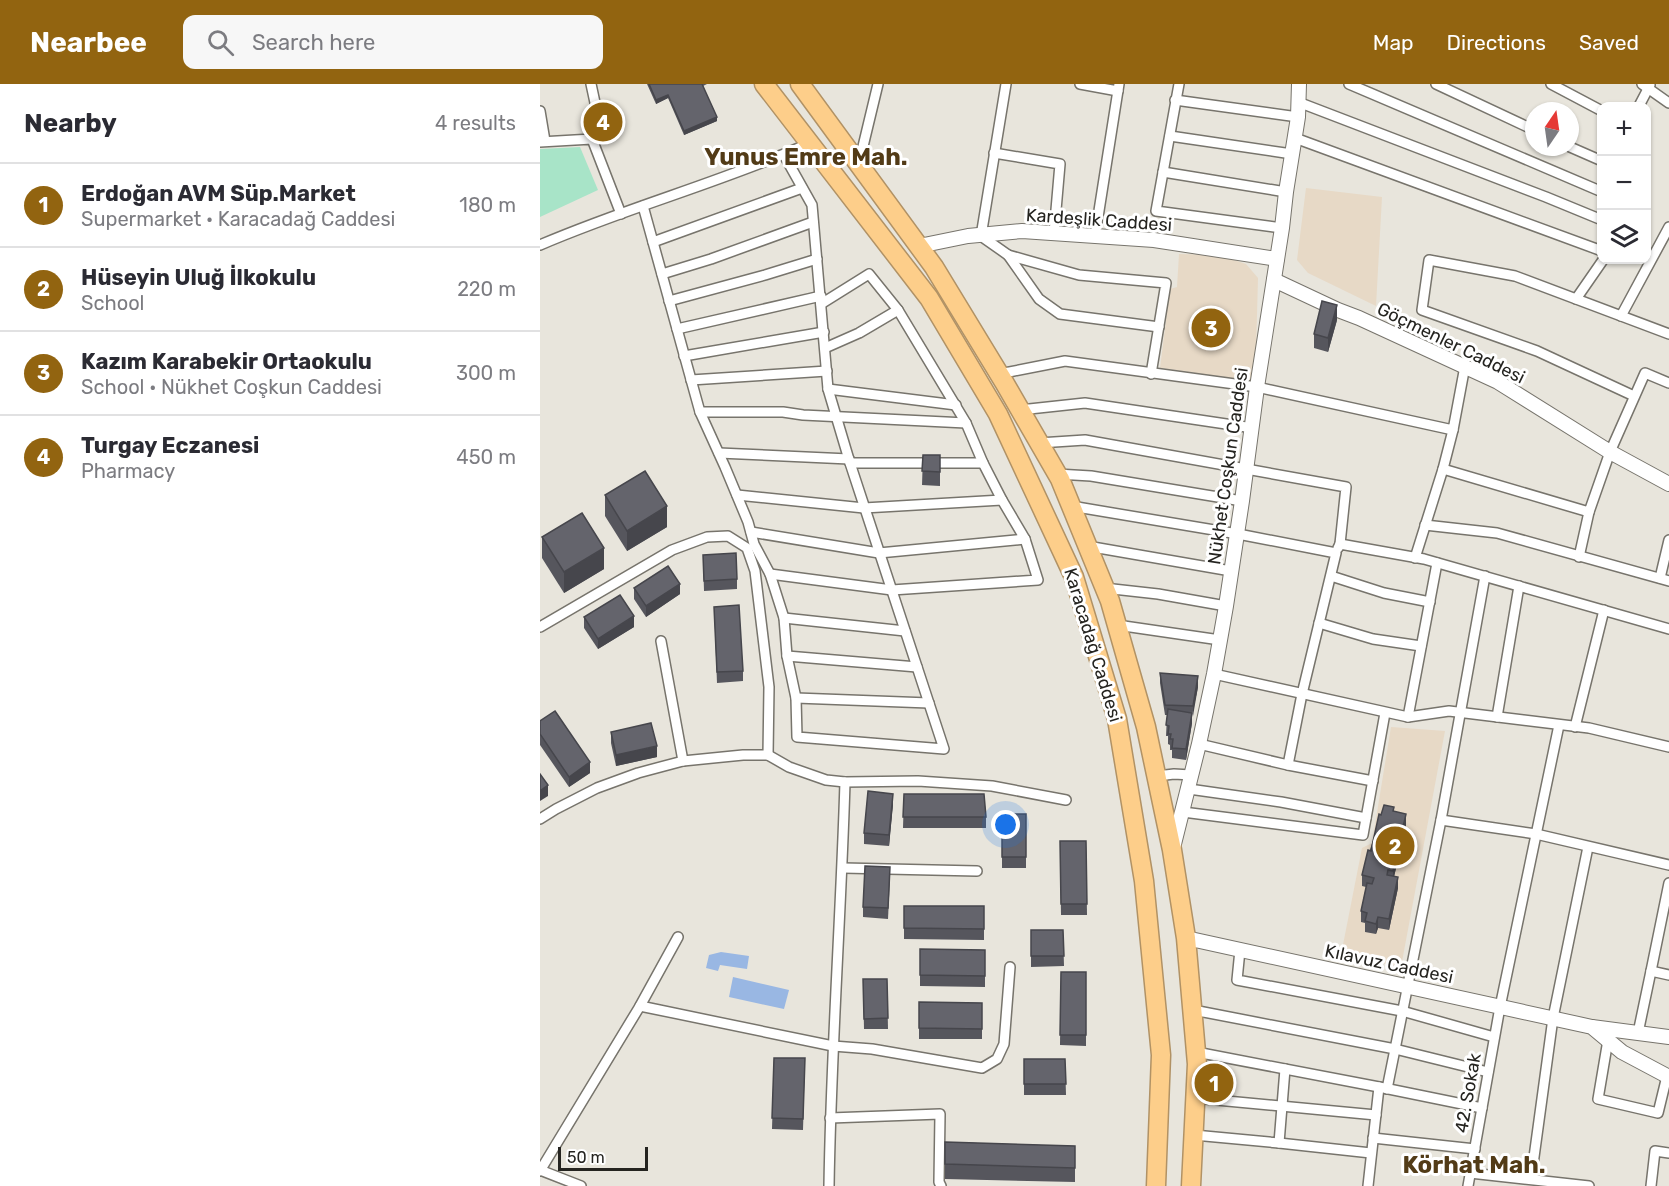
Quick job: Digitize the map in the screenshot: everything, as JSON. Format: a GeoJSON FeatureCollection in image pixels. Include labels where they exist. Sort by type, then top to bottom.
{"type":"FeatureCollection","features":[{"type":"Feature","properties":{"kind":"highway","name":"Karacadağ Caddesi"},"geometry":{"type":"LineString","coordinates":[[764,84],[929,298],[998,414],[1074,577],[1118,719],[1144,881],[1161,1055],[1156,1186]]}},
{"type":"Feature","properties":{"kind":"highway","name":"Karacadağ Caddesi"},"geometry":{"type":"LineString","coordinates":[[800,84],[934,267],[999,374],[1057,474],[1104,588],[1146,727],[1172,850],[1186,938],[1196,1052],[1191,1186]]}},
{"type":"Feature","properties":{"kind":"street"},"geometry":{"type":"LineString","coordinates":[[591,84],[600,126],[592,139]]}},
{"type":"Feature","properties":{"kind":"street"},"geometry":{"type":"LineString","coordinates":[[859,164],[878,84]]}},
{"type":"Feature","properties":{"kind":"street"},"geometry":{"type":"LineString","coordinates":[[1005,84],[981,236],[1008,255],[1079,275],[1166,283],[1151,374]]}},
{"type":"Feature","properties":{"kind":"street"},"geometry":{"type":"LineString","coordinates":[[1080,84],[1118,87],[1095,236]]}},
{"type":"Feature","properties":{"kind":"street"},"geometry":{"type":"LineString","coordinates":[[1179,84],[1156,212],[1282,228]]}},
{"type":"Feature","properties":{"kind":"street","name":"Nükhet Coşkun Caddesi"},"geometry":{"type":"LineString","coordinates":[[1172,850],[1183,812],[1214,674],[1238,534],[1257,387],[1298,117],[1299,84]]}},
{"type":"Feature","properties":{"kind":"street"},"geometry":{"type":"LineString","coordinates":[[1349,84],[1597,188]]}},
{"type":"Feature","properties":{"kind":"street"},"geometry":{"type":"LineString","coordinates":[[1436,84],[1525,126]]}},
{"type":"Feature","properties":{"kind":"street"},"geometry":{"type":"LineString","coordinates":[[1551,84],[1597,108]]}},
{"type":"Feature","properties":{"kind":"street"},"geometry":{"type":"LineString","coordinates":[[1641,102],[1647,85],[1669,103]]}},
{"type":"Feature","properties":{"kind":"street"},"geometry":{"type":"LineString","coordinates":[[1175,100],[1298,117]]}},
{"type":"Feature","properties":{"kind":"street"},"geometry":{"type":"LineString","coordinates":[[1298,102],[1597,218]]}},
{"type":"Feature","properties":{"kind":"street"},"geometry":{"type":"LineString","coordinates":[[540,111],[543,142],[592,139]]}},
{"type":"Feature","properties":{"kind":"street"},"geometry":{"type":"LineString","coordinates":[[1170,136],[1292,154]]}},
{"type":"Feature","properties":{"kind":"street"},"geometry":{"type":"LineString","coordinates":[[1295,138],[1597,249]]}},
{"type":"Feature","properties":{"kind":"street"},"geometry":{"type":"LineString","coordinates":[[592,139],[621,214]]}},
{"type":"Feature","properties":{"kind":"street"},"geometry":{"type":"LineString","coordinates":[[540,245],[784,155],[810,143]]}},
{"type":"Feature","properties":{"kind":"street"},"geometry":{"type":"LineString","coordinates":[[1579,151],[1597,159]]}},
{"type":"Feature","properties":{"kind":"street"},"geometry":{"type":"LineString","coordinates":[[994,153],[1060,164],[1054,233]]}},
{"type":"Feature","properties":{"kind":"street"},"geometry":{"type":"LineString","coordinates":[[642,206],[700,412],[737,495],[754,544],[770,574],[784,618],[787,656],[796,698],[797,737],[944,749],[864,508],[828,389],[812,205],[784,155]]}},
{"type":"Feature","properties":{"kind":"street"},"geometry":{"type":"LineString","coordinates":[[1163,172],[1286,192]]}},
{"type":"Feature","properties":{"kind":"street"},"geometry":{"type":"LineString","coordinates":[[653,242],[802,188]]}},
{"type":"Feature","properties":{"kind":"street"},"geometry":{"type":"LineString","coordinates":[[662,274],[813,222]]}},
{"type":"Feature","properties":{"kind":"street"},"geometry":{"type":"LineString","coordinates":[[1621,316],[1669,226]]}},
{"type":"Feature","properties":{"kind":"street","name":"Kardeşlik Caddesi"},"geometry":{"type":"LineString","coordinates":[[919,246],[968,236],[1022,231],[1154,240],[1277,260]]}},
{"type":"Feature","properties":{"kind":"street"},"geometry":{"type":"LineString","coordinates":[[1008,255],[1038,299],[1060,314],[1159,327]]}},
{"type":"Feature","properties":{"kind":"street"},"geometry":{"type":"LineString","coordinates":[[669,301],[817,259]]}},
{"type":"Feature","properties":{"kind":"street"},"geometry":{"type":"LineString","coordinates":[[1634,396],[1537,351],[1422,310],[1429,260],[1515,276],[1669,334]]}},
{"type":"Feature","properties":{"kind":"street"},"geometry":{"type":"LineString","coordinates":[[1576,299],[1600,264]]}},
{"type":"Feature","properties":{"kind":"street"},"geometry":{"type":"LineString","coordinates":[[677,329],[821,300],[869,273],[898,310],[966,423],[983,463],[1025,539],[1038,580],[892,590],[770,574]]}},
{"type":"Feature","properties":{"kind":"street","name":"Göçmenler Caddesi"},"geometry":{"type":"LineString","coordinates":[[1274,280],[1498,382],[1610,452],[1668,481]]}},
{"type":"Feature","properties":{"kind":"street"},"geometry":{"type":"LineString","coordinates":[[825,348],[859,333],[898,310]]}},
{"type":"Feature","properties":{"kind":"street"},"geometry":{"type":"LineString","coordinates":[[684,356],[824,332]]}},
{"type":"Feature","properties":{"kind":"street"},"geometry":{"type":"LineString","coordinates":[[999,374],[1065,361],[1257,387],[1453,430]]}},
{"type":"Feature","properties":{"kind":"street"},"geometry":{"type":"LineString","coordinates":[[1415,558],[1443,469],[1465,366]]}},
{"type":"Feature","properties":{"kind":"street"},"geometry":{"type":"LineString","coordinates":[[691,380],[827,371]]}},
{"type":"Feature","properties":{"kind":"street"},"geometry":{"type":"LineString","coordinates":[[1579,557],[1590,512],[1610,452],[1645,373],[1669,382]]}},
{"type":"Feature","properties":{"kind":"street"},"geometry":{"type":"LineString","coordinates":[[828,389],[956,405]]}},
{"type":"Feature","properties":{"kind":"street"},"geometry":{"type":"LineString","coordinates":[[1020,410],[1085,403],[1253,428]]}},
{"type":"Feature","properties":{"kind":"street"},"geometry":{"type":"LineString","coordinates":[[700,412],[783,412],[966,423]]}},
{"type":"Feature","properties":{"kind":"street"},"geometry":{"type":"LineString","coordinates":[[1039,443],[1085,440],[1346,487],[1338,549],[1302,694],[1288,765]]}},
{"type":"Feature","properties":{"kind":"street"},"geometry":{"type":"LineString","coordinates":[[719,453],[849,461],[983,463]]}},
{"type":"Feature","properties":{"kind":"street"},"geometry":{"type":"LineString","coordinates":[[1443,469],[1590,512]]}},
{"type":"Feature","properties":{"kind":"street"},"geometry":{"type":"LineString","coordinates":[[1057,474],[1090,476],[1242,501]]}},
{"type":"Feature","properties":{"kind":"street"},"geometry":{"type":"LineString","coordinates":[[737,495],[864,508],[1002,500]]}},
{"type":"Feature","properties":{"kind":"street"},"geometry":{"type":"LineString","coordinates":[[1071,506],[1238,534],[1415,558],[1669,629]]}},
{"type":"Feature","properties":{"kind":"street"},"geometry":{"type":"LineString","coordinates":[[1425,525],[1497,534],[1665,580],[1669,540]]}},
{"type":"Feature","properties":{"kind":"street"},"geometry":{"type":"LineString","coordinates":[[751,532],[879,553],[1025,539]]}},
{"type":"Feature","properties":{"kind":"street"},"geometry":{"type":"LineString","coordinates":[[540,627],[672,550],[707,537],[728,536],[747,548],[755,571],[769,687],[768,755]]}},
{"type":"Feature","properties":{"kind":"street"},"geometry":{"type":"LineString","coordinates":[[1087,546],[1231,571]]}},
{"type":"Feature","properties":{"kind":"street"},"geometry":{"type":"LineString","coordinates":[[1408,717],[1437,563]]}},
{"type":"Feature","properties":{"kind":"street"},"geometry":{"type":"LineString","coordinates":[[1331,576],[1384,593],[1430,602]]}},
{"type":"Feature","properties":{"kind":"street"},"geometry":{"type":"LineString","coordinates":[[1368,1186],[1376,1115],[1395,1049],[1441,820],[1485,576]]}},
{"type":"Feature","properties":{"kind":"street"},"geometry":{"type":"LineString","coordinates":[[1497,717],[1519,586]]}},
{"type":"Feature","properties":{"kind":"street"},"geometry":{"type":"LineString","coordinates":[[1104,588],[1158,594],[1226,606]]}},
{"type":"Feature","properties":{"kind":"street"},"geometry":{"type":"LineString","coordinates":[[1575,727],[1604,610]]}},
{"type":"Feature","properties":{"kind":"street"},"geometry":{"type":"LineString","coordinates":[[784,618],[905,631]]}},
{"type":"Feature","properties":{"kind":"street"},"geometry":{"type":"LineString","coordinates":[[1319,623],[1373,639],[1421,646]]}},
{"type":"Feature","properties":{"kind":"street"},"geometry":{"type":"LineString","coordinates":[[1117,625],[1220,640]]}},
{"type":"Feature","properties":{"kind":"street"},"geometry":{"type":"LineString","coordinates":[[661,641],[683,761]]}},
{"type":"Feature","properties":{"kind":"street"},"geometry":{"type":"LineString","coordinates":[[787,656],[917,667]]}},
{"type":"Feature","properties":{"kind":"street"},"geometry":{"type":"LineString","coordinates":[[1214,674],[1408,717],[1449,711],[1589,728],[1669,747]]}},
{"type":"Feature","properties":{"kind":"street"},"geometry":{"type":"LineString","coordinates":[[796,698],[929,703]]}},
{"type":"Feature","properties":{"kind":"street"},"geometry":{"type":"LineString","coordinates":[[1183,812],[1363,835],[1385,712]]}},
{"type":"Feature","properties":{"kind":"street","name":"42. Sokak"},"geometry":{"type":"LineString","coordinates":[[1468,1186],[1494,1037],[1559,725]]}},
{"type":"Feature","properties":{"kind":"street"},"geometry":{"type":"LineString","coordinates":[[1199,744],[1288,765],[1373,781]]}},
{"type":"Feature","properties":{"kind":"street"},"geometry":{"type":"LineString","coordinates":[[540,819],[597,788],[638,773],[683,761],[743,755],[768,755],[789,767],[826,780],[918,781],[992,786],[1066,800]]}},
{"type":"Feature","properties":{"kind":"street"},"geometry":{"type":"LineString","coordinates":[[1157,776],[1174,774],[1190,782],[1366,818]]}},
{"type":"Feature","properties":{"kind":"street"},"geometry":{"type":"LineString","coordinates":[[830,1186],[830,1118],[843,868],[845,782]]}},
{"type":"Feature","properties":{"kind":"street"},"geometry":{"type":"LineString","coordinates":[[1441,820],[1536,834],[1669,865]]}},
{"type":"Feature","properties":{"kind":"street"},"geometry":{"type":"LineString","coordinates":[[1531,1179],[1553,1018],[1588,847]]}},
{"type":"Feature","properties":{"kind":"street"},"geometry":{"type":"LineString","coordinates":[[843,868],[977,871]]}},
{"type":"Feature","properties":{"kind":"street"},"geometry":{"type":"LineString","coordinates":[[1638,1033],[1669,883]]}},
{"type":"Feature","properties":{"kind":"street"},"geometry":{"type":"LineString","coordinates":[[580,1186],[540,1171],[640,1006],[678,937]]}},
{"type":"Feature","properties":{"kind":"street","name":"Kılavuz Caddesi"},"geometry":{"type":"LineString","coordinates":[[1186,938],[1588,1026],[1669,1036]]}},
{"type":"Feature","properties":{"kind":"street"},"geometry":{"type":"LineString","coordinates":[[1240,950],[1237,980],[1402,1011],[1494,1037]]}},
{"type":"Feature","properties":{"kind":"street"},"geometry":{"type":"LineString","coordinates":[[640,1006],[833,1046],[872,1049],[982,1068],[997,1059],[1004,1044],[1010,967]]}},
{"type":"Feature","properties":{"kind":"street"},"geometry":{"type":"LineString","coordinates":[[1651,971],[1669,975]]}},
{"type":"Feature","properties":{"kind":"street"},"geometry":{"type":"LineString","coordinates":[[1193,1010],[1395,1049],[1488,1072]]}},
{"type":"Feature","properties":{"kind":"street"},"geometry":{"type":"LineString","coordinates":[[1588,1026],[1608,1040],[1622,1052],[1668,1077],[1658,1113],[1598,1099],[1608,1040]]}},
{"type":"Feature","properties":{"kind":"street"},"geometry":{"type":"LineString","coordinates":[[1196,1052],[1482,1108]]}},
{"type":"Feature","properties":{"kind":"street"},"geometry":{"type":"LineString","coordinates":[[1279,1143],[1285,1069]]}},
{"type":"Feature","properties":{"kind":"street"},"geometry":{"type":"LineString","coordinates":[[1195,1098],[1376,1115]]}},
{"type":"Feature","properties":{"kind":"street"},"geometry":{"type":"LineString","coordinates":[[830,1118],[940,1114],[939,1182],[941,1186]]}},
{"type":"Feature","properties":{"kind":"street"},"geometry":{"type":"LineString","coordinates":[[1194,1135],[1371,1154]]}},
{"type":"Feature","properties":{"kind":"street"},"geometry":{"type":"LineString","coordinates":[[1373,1138],[1474,1149]]}},
{"type":"Feature","properties":{"kind":"street"},"geometry":{"type":"LineString","coordinates":[[1651,1186],[1655,1151],[1669,1153]]}},
{"type":"Feature","properties":{"kind":"street"},"geometry":{"type":"LineString","coordinates":[[1470,1173],[1589,1186]]}},
{"type":"Feature","properties":{"kind":"shaded area"},"geometry":{"type":"Polygon","coordinates":[[[1306,188],[1382,197],[1376,306],[1308,273],[1297,260],[1306,188]]]}},
{"type":"Feature","properties":{"kind":"shaded area"},"geometry":{"type":"Polygon","coordinates":[[[1179,254],[1219,255],[1246,264],[1258,278],[1256,351],[1251,381],[1160,368],[1170,289],[1177,287],[1179,254]]]}},
{"type":"Feature","properties":{"kind":"shaded area"},"geometry":{"type":"Polygon","coordinates":[[[1391,727],[1445,731],[1401,967],[1341,955],[1362,848],[1372,843],[1391,727]]]}},
{"type":"Feature","properties":{"kind":"green space"},"geometry":{"type":"Polygon","coordinates":[[[580,147],[598,190],[540,217],[540,149],[580,147]]]}},
{"type":"Feature","properties":{"kind":"water"},"geometry":{"type":"Polygon","coordinates":[[[721,952],[749,956],[747,969],[720,965],[718,971],[706,968],[709,955],[721,952]]]}},
{"type":"Feature","properties":{"kind":"water"},"geometry":{"type":"Polygon","coordinates":[[[733,977],[789,990],[784,1009],[729,997],[733,977]]]}},
{"type":"Feature","properties":{"kind":"building"},"geometry":{"type":"Polygon","coordinates":[[[649,84],[702,84],[717,117],[684,131],[668,95],[656,100],[649,84]]]}},
{"type":"Feature","properties":{"kind":"building"},"geometry":{"type":"Polygon","coordinates":[[[1322,301],[1337,305],[1328,338],[1314,334],[1322,301]]]}},
{"type":"Feature","properties":{"kind":"building"},"geometry":{"type":"Polygon","coordinates":[[[923,455],[940,455],[940,472],[922,471],[923,455]]]}},
{"type":"Feature","properties":{"kind":"building"},"geometry":{"type":"Polygon","coordinates":[[[645,471],[667,506],[627,531],[605,495],[645,471]]]}},
{"type":"Feature","properties":{"kind":"building"},"geometry":{"type":"Polygon","coordinates":[[[582,513],[604,548],[564,572],[542,537],[582,513]]]}},
{"type":"Feature","properties":{"kind":"building"},"geometry":{"type":"Polygon","coordinates":[[[736,553],[737,579],[704,581],[703,555],[736,553]]]}},
{"type":"Feature","properties":{"kind":"building"},"geometry":{"type":"Polygon","coordinates":[[[668,566],[680,584],[646,606],[634,588],[668,566]]]}},
{"type":"Feature","properties":{"kind":"building"},"geometry":{"type":"Polygon","coordinates":[[[620,595],[634,616],[598,639],[584,617],[620,595]]]}},
{"type":"Feature","properties":{"kind":"building"},"geometry":{"type":"Polygon","coordinates":[[[739,605],[743,671],[717,672],[714,607],[739,605]]]}},
{"type":"Feature","properties":{"kind":"building"},"geometry":{"type":"Polygon","coordinates":[[[1160,673],[1198,676],[1193,706],[1165,705],[1160,673]]]}},
{"type":"Feature","properties":{"kind":"building"},"geometry":{"type":"Polygon","coordinates":[[[1168,709],[1192,713],[1186,749],[1172,748],[1173,739],[1170,739],[1169,726],[1166,725],[1168,709]]]}},
{"type":"Feature","properties":{"kind":"building"},"geometry":{"type":"Polygon","coordinates":[[[555,711],[590,762],[569,777],[540,734],[540,721],[555,711]]]}},
{"type":"Feature","properties":{"kind":"building"},"geometry":{"type":"Polygon","coordinates":[[[651,723],[657,746],[616,755],[611,732],[651,723]]]}},
{"type":"Feature","properties":{"kind":"building"},"geometry":{"type":"Polygon","coordinates":[[[540,774],[548,785],[540,791],[540,774]]]}},
{"type":"Feature","properties":{"kind":"building"},"geometry":{"type":"Polygon","coordinates":[[[868,791],[893,794],[889,835],[864,833],[868,791]]]}},
{"type":"Feature","properties":{"kind":"building"},"geometry":{"type":"Polygon","coordinates":[[[904,794],[984,794],[986,817],[903,817],[904,794]]]}},
{"type":"Feature","properties":{"kind":"building"},"geometry":{"type":"Polygon","coordinates":[[[1384,805],[1394,807],[1393,811],[1406,814],[1393,871],[1388,870],[1387,875],[1398,877],[1389,919],[1378,917],[1376,924],[1365,921],[1367,913],[1361,911],[1367,883],[1372,884],[1374,878],[1362,875],[1368,850],[1371,851],[1379,814],[1381,815],[1384,805]]]}},
{"type":"Feature","properties":{"kind":"building"},"geometry":{"type":"Polygon","coordinates":[[[1002,814],[1026,814],[1026,857],[1002,857],[1002,814]]]}},
{"type":"Feature","properties":{"kind":"building"},"geometry":{"type":"Polygon","coordinates":[[[1060,841],[1086,841],[1087,904],[1061,904],[1060,841]]]}},
{"type":"Feature","properties":{"kind":"building"},"geometry":{"type":"Polygon","coordinates":[[[865,866],[890,867],[888,908],[863,907],[865,866]]]}},
{"type":"Feature","properties":{"kind":"building"},"geometry":{"type":"Polygon","coordinates":[[[904,906],[984,906],[984,929],[904,928],[904,906]]]}},
{"type":"Feature","properties":{"kind":"building"},"geometry":{"type":"Polygon","coordinates":[[[1031,930],[1063,930],[1064,956],[1031,956],[1031,930]]]}},
{"type":"Feature","properties":{"kind":"building"},"geometry":{"type":"Polygon","coordinates":[[[920,949],[985,950],[985,976],[920,975],[920,949]]]}},
{"type":"Feature","properties":{"kind":"building"},"geometry":{"type":"Polygon","coordinates":[[[1061,972],[1086,972],[1086,1035],[1060,1035],[1061,972]]]}},
{"type":"Feature","properties":{"kind":"building"},"geometry":{"type":"Polygon","coordinates":[[[863,979],[887,979],[888,1018],[864,1019],[863,979]]]}},
{"type":"Feature","properties":{"kind":"building"},"geometry":{"type":"Polygon","coordinates":[[[919,1002],[982,1003],[982,1029],[919,1028],[919,1002]]]}},
{"type":"Feature","properties":{"kind":"building"},"geometry":{"type":"Polygon","coordinates":[[[774,1058],[805,1058],[803,1119],[772,1118],[774,1058]]]}},
{"type":"Feature","properties":{"kind":"building"},"geometry":{"type":"Polygon","coordinates":[[[1024,1059],[1065,1059],[1066,1084],[1024,1084],[1024,1059]]]}},
{"type":"Feature","properties":{"kind":"building"},"geometry":{"type":"Polygon","coordinates":[[[945,1142],[1075,1146],[1075,1168],[945,1164],[945,1142]]]}},
{"type":"Feature","properties":{"kind":"place","name":"Turgay Eczanesi"},"geometry":{"type":"Point","coordinates":[603,122]}},
{"type":"Feature","properties":{"kind":"place","name":"Kazım Karabekir Ortaokulu"},"geometry":{"type":"Point","coordinates":[1211,328]}},
{"type":"Feature","properties":{"kind":"place","name":"Hüseyin Uluğ İlkokulu"},"geometry":{"type":"Point","coordinates":[1395,846]}},
{"type":"Feature","properties":{"kind":"place","name":"Erdoğan AVM Süp.Market"},"geometry":{"type":"Point","coordinates":[1214,1083]}},
{"type":"Feature","properties":{"kind":"district","name":"Yunus Emre Mah."},"geometry":{"type":"Point","coordinates":[806,157]}},
{"type":"Feature","properties":{"kind":"district","name":"Körhat Mah."},"geometry":{"type":"Point","coordinates":[1474,1165]}}]}
